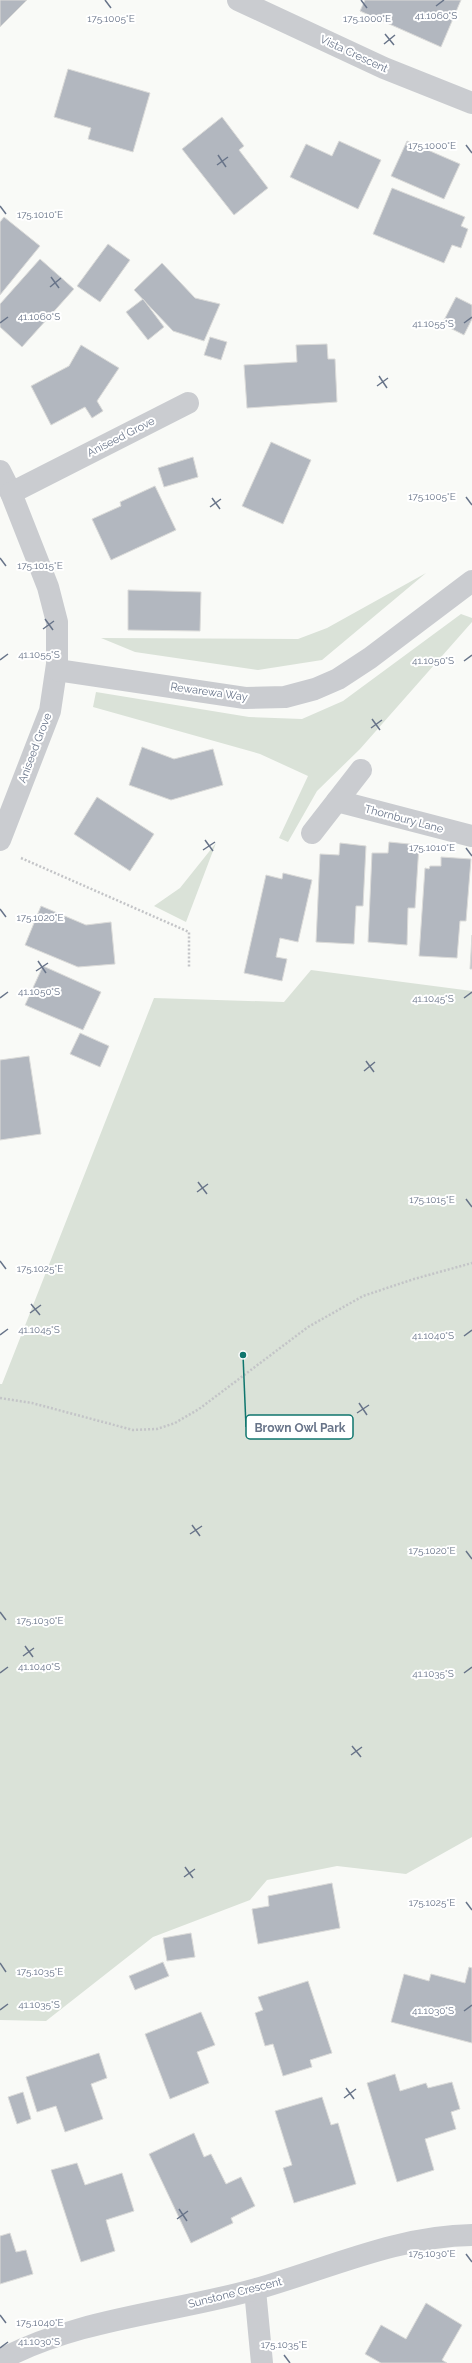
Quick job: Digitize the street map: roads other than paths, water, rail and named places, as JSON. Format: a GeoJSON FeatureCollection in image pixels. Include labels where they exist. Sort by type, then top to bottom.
{"type":"FeatureCollection","features":[{"type":"Feature","properties":{"kind":"street","name":"Vista Crescent"},"geometry":{"type":"LineString","coordinates":[[238,0],[384,68],[472,103]]}},
{"type":"Feature","properties":{"kind":"street","name":"Aniseed Grove"},"geometry":{"type":"LineString","coordinates":[[11,492],[188,403]]}},
{"type":"Feature","properties":{"kind":"street","name":"Aniseed Grove"},"geometry":{"type":"LineString","coordinates":[[0,471],[11,492],[48,587],[57,622],[57,670],[50,711],[0,840]]}},
{"type":"Feature","properties":{"kind":"street","name":"Rewarewa Way"},"geometry":{"type":"LineString","coordinates":[[57,670],[221,696],[266,698],[296,694],[315,689],[354,670],[472,581]]}},
{"type":"Feature","properties":{"kind":"street"},"geometry":{"type":"LineString","coordinates":[[312,833],[361,770]]}},
{"type":"Feature","properties":{"kind":"street","name":"Thornbury Lane"},"geometry":{"type":"LineString","coordinates":[[337,801],[472,836]]}},
{"type":"Feature","properties":{"kind":"street","name":"Sunstone Crescent"},"geometry":{"type":"LineString","coordinates":[[0,2360],[28,2345],[66,2332],[255,2290],[404,2242],[448,2235],[472,2235]]}},
{"type":"Feature","properties":{"kind":"street"},"geometry":{"type":"LineString","coordinates":[[255,2290],[262,2363]]}},
{"type":"Feature","properties":{"kind":"place","name":"Brown Owl Park"},"geometry":{"type":"Point","coordinates":[243,1355]}}]}
